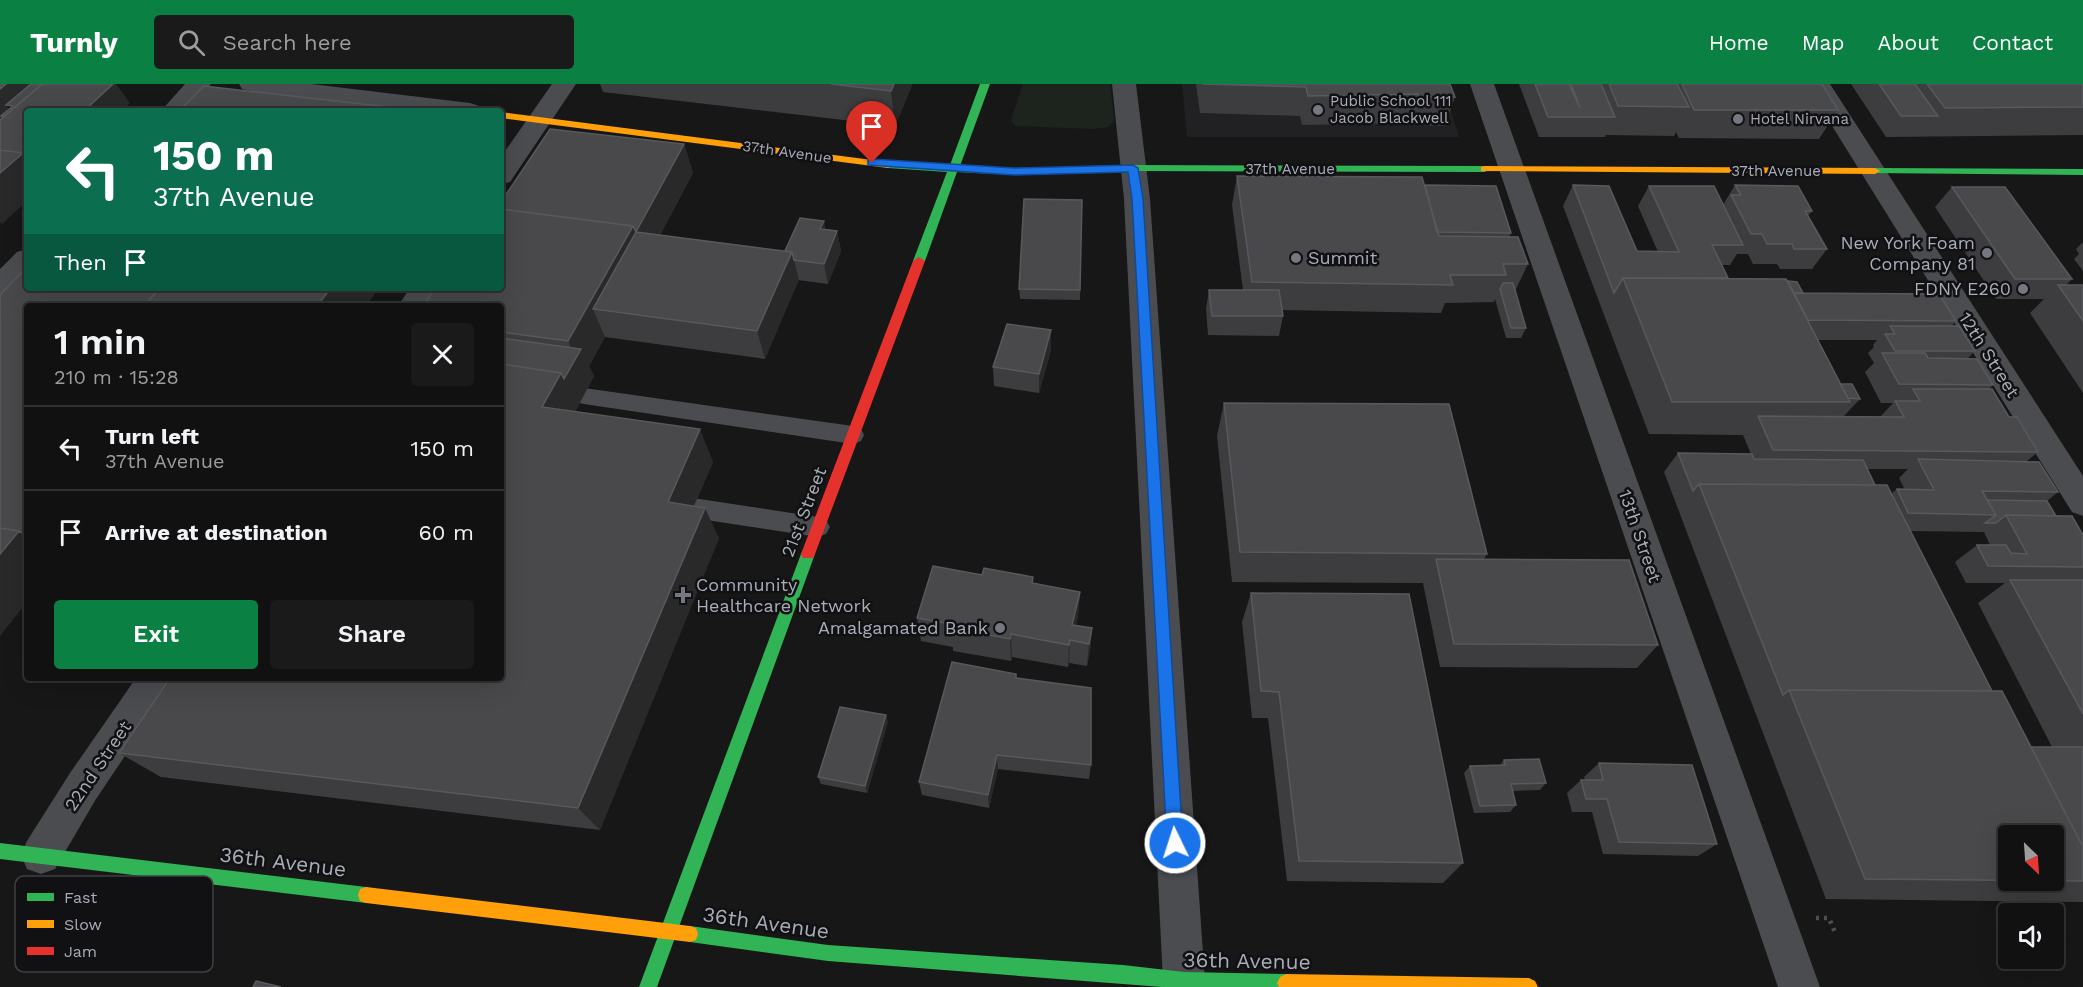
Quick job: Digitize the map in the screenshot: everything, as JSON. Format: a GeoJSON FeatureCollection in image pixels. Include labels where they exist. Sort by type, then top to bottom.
{"type":"FeatureCollection","features":[{"type":"Feature","properties":{"kind":"street"},"geometry":{"type":"LineString","coordinates":[[176,108],[199,84]]}},
{"type":"Feature","properties":{"kind":"street"},"geometry":{"type":"LineString","coordinates":[[251,84],[446,108]]}},
{"type":"Feature","properties":{"kind":"street"},"geometry":{"type":"LineString","coordinates":[[504,172],[564,84]]}},
{"type":"Feature","properties":{"kind":"street","name":"21st Street"},"geometry":{"type":"LineString","coordinates":[[648,987],[985,84]]}},
{"type":"Feature","properties":{"kind":"street"},"geometry":{"type":"LineString","coordinates":[[1124,84],[1137,199],[1184,981]]}},
{"type":"Feature","properties":{"kind":"street","name":"13th Street"},"geometry":{"type":"LineString","coordinates":[[1482,84],[1799,987]]}},
{"type":"Feature","properties":{"kind":"street","name":"12th Street"},"geometry":{"type":"LineString","coordinates":[[1818,84],[2083,503]]}},
{"type":"Feature","properties":{"kind":"street","name":"37th Avenue"},"geometry":{"type":"LineString","coordinates":[[504,115],[895,166],[1014,172],[1133,168],[2083,172]]}},
{"type":"Feature","properties":{"kind":"street"},"geometry":{"type":"LineString","coordinates":[[0,286],[24,262]]}},
{"type":"Feature","properties":{"kind":"street","name":"22nd Street"},"geometry":{"type":"LineString","coordinates":[[41,855],[83,786],[156,681]]}},
{"type":"Feature","properties":{"kind":"street","name":"36th Avenue"},"geometry":{"type":"LineString","coordinates":[[0,851],[669,931],[828,953],[1123,974],[1184,981],[1529,987]]}},
{"type":"Feature","properties":{"kind":"lane"},"geometry":{"type":"LineString","coordinates":[[584,396],[853,435]]}},
{"type":"Feature","properties":{"kind":"lane"},"geometry":{"type":"LineString","coordinates":[[693,508],[818,527]]}},
{"type":"Feature","properties":{"kind":"path"},"geometry":{"type":"LineString","coordinates":[[1816,918],[1829,918],[1836,935]]}},
{"type":"Feature","properties":{"kind":"shaded area"},"geometry":{"type":"Polygon","coordinates":[[[1023,84],[1110,84],[1114,120],[1109,127],[1094,129],[1015,126],[1011,120],[1023,84]]]}},
{"type":"Feature","properties":{"kind":"shaded area","name":"Public School 111 Jacob Blackwell"},"geometry":{"type":"Polygon","coordinates":[[[1182,84],[1443,84],[1459,137],[1187,137],[1182,84]]]}},
{"type":"Feature","properties":{"kind":"building"},"geometry":{"type":"Polygon","coordinates":[[[31,84],[42,84],[4,117],[1,116],[13,106],[6,105],[31,84]]]}},
{"type":"Feature","properties":{"kind":"building"},"geometry":{"type":"Polygon","coordinates":[[[42,84],[113,84],[87,108],[24,108],[24,154],[0,150],[0,120],[42,84]]]}},
{"type":"Feature","properties":{"kind":"building"},"geometry":{"type":"Polygon","coordinates":[[[831,84],[894,84],[891,91],[831,84]]]}},
{"type":"Feature","properties":{"kind":"building"},"geometry":{"type":"Polygon","coordinates":[[[1203,84],[1450,84],[1455,97],[1418,97],[1418,94],[1308,96],[1306,87],[1203,84]]]}},
{"type":"Feature","properties":{"kind":"building"},"geometry":{"type":"Polygon","coordinates":[[[1535,84],[1569,84],[1580,108],[1571,84],[1601,84],[1615,117],[1548,117],[1535,84]]]}},
{"type":"Feature","properties":{"kind":"building"},"geometry":{"type":"Polygon","coordinates":[[[1609,84],[1677,84],[1689,107],[1618,106],[1609,84]]]}},
{"type":"Feature","properties":{"kind":"building"},"geometry":{"type":"Polygon","coordinates":[[[1682,84],[1822,84],[1838,110],[1694,110],[1682,84]]]}},
{"type":"Feature","properties":{"kind":"building"},"geometry":{"type":"Polygon","coordinates":[[[1879,84],[1915,84],[1938,116],[1901,116],[1879,84]]]}},
{"type":"Feature","properties":{"kind":"building"},"geometry":{"type":"Polygon","coordinates":[[[1927,84],[2083,84],[2083,107],[1945,108],[1927,84]]]}},
{"type":"Feature","properties":{"kind":"building"},"geometry":{"type":"Polygon","coordinates":[[[204,86],[398,108],[182,108],[204,86]]]}},
{"type":"Feature","properties":{"kind":"building"},"geometry":{"type":"Polygon","coordinates":[[[550,129],[684,144],[636,232],[633,226],[504,209],[504,198],[550,129]]]}},
{"type":"Feature","properties":{"kind":"building"},"geometry":{"type":"Polygon","coordinates":[[[0,150],[23,153],[0,173],[0,150]]]}},
{"type":"Feature","properties":{"kind":"building"},"geometry":{"type":"Polygon","coordinates":[[[1237,176],[1422,177],[1439,236],[1518,237],[1528,264],[1503,264],[1506,275],[1450,275],[1453,285],[1252,282],[1237,176]]]}},
{"type":"Feature","properties":{"kind":"building"},"geometry":{"type":"Polygon","coordinates":[[[1425,185],[1496,186],[1511,233],[1437,232],[1425,185]]]}},
{"type":"Feature","properties":{"kind":"building"},"geometry":{"type":"Polygon","coordinates":[[[1573,185],[1609,186],[1637,251],[1679,252],[1649,186],[1714,186],[1743,245],[1712,245],[1728,278],[1623,278],[1614,293],[1573,185]]]}},
{"type":"Feature","properties":{"kind":"building"},"geometry":{"type":"Polygon","coordinates":[[[1735,185],[1798,186],[1812,211],[1805,211],[1827,249],[1794,249],[1792,244],[1767,244],[1762,234],[1751,234],[1731,195],[1741,195],[1735,185]]]}},
{"type":"Feature","properties":{"kind":"building"},"geometry":{"type":"Polygon","coordinates":[[[1952,187],[2005,187],[2072,279],[2015,279],[1952,187]]]}},
{"type":"Feature","properties":{"kind":"building"},"geometry":{"type":"Polygon","coordinates":[[[1024,199],[1082,200],[1080,290],[1019,289],[1024,199]]]}},
{"type":"Feature","properties":{"kind":"building"},"geometry":{"type":"Polygon","coordinates":[[[504,209],[633,226],[568,341],[504,332],[504,303],[425,303],[433,291],[504,291],[504,209]]]}},
{"type":"Feature","properties":{"kind":"building"},"geometry":{"type":"Polygon","coordinates":[[[800,218],[824,221],[820,229],[837,231],[824,264],[794,260],[792,252],[785,251],[800,218]]]}},
{"type":"Feature","properties":{"kind":"building"},"geometry":{"type":"Polygon","coordinates":[[[636,232],[792,252],[757,331],[593,309],[636,232]]]}},
{"type":"Feature","properties":{"kind":"building"},"geometry":{"type":"Polygon","coordinates":[[[24,270],[24,291],[157,291],[147,303],[24,303],[24,534],[0,528],[0,295],[24,270]]]}},
{"type":"Feature","properties":{"kind":"building"},"geometry":{"type":"Polygon","coordinates":[[[1623,278],[1786,279],[1850,402],[1672,402],[1623,278]]]}},
{"type":"Feature","properties":{"kind":"building"},"geometry":{"type":"Polygon","coordinates":[[[1788,281],[1797,282],[1803,293],[1794,293],[1788,281]]]}},
{"type":"Feature","properties":{"kind":"building"},"geometry":{"type":"Polygon","coordinates":[[[1503,283],[1513,283],[1526,328],[1511,328],[1500,289],[1503,283]]]}},
{"type":"Feature","properties":{"kind":"building"},"geometry":{"type":"Polygon","coordinates":[[[2058,285],[2083,285],[2083,321],[2058,285]]]}},
{"type":"Feature","properties":{"kind":"building"},"geometry":{"type":"Polygon","coordinates":[[[1209,290],[1279,290],[1283,316],[1212,316],[1209,290]]]}},
{"type":"Feature","properties":{"kind":"building"},"geometry":{"type":"Polygon","coordinates":[[[157,291],[329,291],[319,303],[147,303],[157,291]]]}},
{"type":"Feature","properties":{"kind":"building"},"geometry":{"type":"Polygon","coordinates":[[[1794,293],[1939,294],[1956,321],[1808,320],[1794,293]]]}},
{"type":"Feature","properties":{"kind":"building"},"geometry":{"type":"Polygon","coordinates":[[[1007,324],[1051,330],[1039,374],[993,367],[1007,324]]]}},
{"type":"Feature","properties":{"kind":"building"},"geometry":{"type":"Polygon","coordinates":[[[1890,326],[1959,326],[1975,351],[1895,351],[1885,334],[1895,334],[1890,326]]]}},
{"type":"Feature","properties":{"kind":"building"},"geometry":{"type":"Polygon","coordinates":[[[504,338],[581,349],[564,379],[561,373],[504,364],[504,338]]]}},
{"type":"Feature","properties":{"kind":"building"},"geometry":{"type":"Polygon","coordinates":[[[1882,353],[1925,353],[1928,358],[1977,359],[1993,385],[1899,384],[1882,353]]]}},
{"type":"Feature","properties":{"kind":"building"},"geometry":{"type":"Polygon","coordinates":[[[504,364],[561,373],[542,407],[700,429],[668,502],[705,508],[578,808],[119,753],[168,681],[504,681],[504,364]]]}},
{"type":"Feature","properties":{"kind":"building"},"geometry":{"type":"Polygon","coordinates":[[[1840,384],[1852,384],[1860,399],[1848,398],[1840,384]]]}},
{"type":"Feature","properties":{"kind":"building"},"geometry":{"type":"Polygon","coordinates":[[[1913,389],[1992,389],[2009,417],[2017,417],[2038,452],[1773,450],[1758,416],[1904,417],[1895,401],[1920,401],[1913,389]]]}},
{"type":"Feature","properties":{"kind":"building"},"geometry":{"type":"Polygon","coordinates":[[[1224,403],[1449,404],[1487,554],[1240,552],[1224,403]]]}},
{"type":"Feature","properties":{"kind":"building"},"geometry":{"type":"Polygon","coordinates":[[[1678,453],[1752,454],[1754,459],[1863,460],[1875,485],[1699,484],[1693,491],[1678,453]]]}},
{"type":"Feature","properties":{"kind":"building"},"geometry":{"type":"Polygon","coordinates":[[[1918,459],[2039,462],[2058,492],[1982,491],[1996,515],[1908,513],[1897,489],[1934,490],[1918,459]]]}},
{"type":"Feature","properties":{"kind":"building"},"geometry":{"type":"Polygon","coordinates":[[[1699,484],[1887,485],[1992,691],[1789,690],[1783,695],[1699,484]]]}},
{"type":"Feature","properties":{"kind":"building"},"geometry":{"type":"Polygon","coordinates":[[[1987,500],[2047,501],[2056,516],[2006,515],[1996,523],[1985,523],[1996,515],[1987,500]]]}},
{"type":"Feature","properties":{"kind":"building"},"geometry":{"type":"Polygon","coordinates":[[[2006,515],[2072,516],[2083,535],[2083,567],[1988,566],[1977,545],[2006,545],[2011,553],[2027,554],[2006,515]]]}},
{"type":"Feature","properties":{"kind":"building"},"geometry":{"type":"Polygon","coordinates":[[[0,528],[19,531],[0,554],[0,528]]]}},
{"type":"Feature","properties":{"kind":"building"},"geometry":{"type":"Polygon","coordinates":[[[1436,559],[1629,560],[1658,645],[1454,644],[1436,559]]]}},
{"type":"Feature","properties":{"kind":"building"},"geometry":{"type":"Polygon","coordinates":[[[933,566],[982,575],[984,568],[1033,577],[1032,583],[1080,592],[1072,625],[1092,628],[1089,644],[1070,640],[1069,645],[1011,634],[1010,639],[950,628],[951,624],[917,618],[933,566]]]}},
{"type":"Feature","properties":{"kind":"building"},"geometry":{"type":"Polygon","coordinates":[[[2010,580],[2083,580],[2083,714],[2010,580]]]}},
{"type":"Feature","properties":{"kind":"building"},"geometry":{"type":"Polygon","coordinates":[[[1251,593],[1409,594],[1463,863],[1299,861],[1279,692],[1261,691],[1251,593]]]}},
{"type":"Feature","properties":{"kind":"building"},"geometry":{"type":"Polygon","coordinates":[[[952,662],[1016,674],[1016,678],[1091,688],[1091,765],[997,755],[988,795],[919,782],[952,662]]]}},
{"type":"Feature","properties":{"kind":"building"},"geometry":{"type":"Polygon","coordinates":[[[1789,690],[2002,691],[2083,847],[2083,881],[2064,881],[2064,825],[1998,825],[1998,880],[1865,879],[1789,690]]]}},
{"type":"Feature","properties":{"kind":"building"},"geometry":{"type":"Polygon","coordinates":[[[840,707],[886,715],[865,786],[818,777],[840,707]]]}},
{"type":"Feature","properties":{"kind":"building"},"geometry":{"type":"Polygon","coordinates":[[[2031,747],[2083,747],[2083,847],[2031,747]]]}},
{"type":"Feature","properties":{"kind":"building"},"geometry":{"type":"Polygon","coordinates":[[[1539,759],[1546,783],[1511,784],[1516,805],[1480,806],[1470,766],[1505,765],[1504,760],[1539,759]]]}},
{"type":"Feature","properties":{"kind":"building"},"geometry":{"type":"Polygon","coordinates":[[[1599,763],[1692,765],[1717,844],[1619,842],[1607,799],[1586,799],[1581,780],[1603,780],[1599,763]]]}},
{"type":"Feature","properties":{"kind":"building"},"geometry":{"type":"Polygon","coordinates":[[[256,981],[281,987],[253,987],[256,981]]]}},
{"type":"Feature","properties":{"kind":"traffic: fast"},"geometry":{"type":"LineString","coordinates":[[919,261],[985,84]]}},
{"type":"Feature","properties":{"kind":"traffic: fast"},"geometry":{"type":"LineString","coordinates":[[888,165],[1014,172],[1133,168],[1485,169]]}},
{"type":"Feature","properties":{"kind":"traffic: fast"},"geometry":{"type":"LineString","coordinates":[[1875,171],[2083,172]]}},
{"type":"Feature","properties":{"kind":"traffic: fast"},"geometry":{"type":"LineString","coordinates":[[648,987],[808,554]]}},
{"type":"Feature","properties":{"kind":"traffic: fast"},"geometry":{"type":"LineString","coordinates":[[0,851],[208,876]]}},
{"type":"Feature","properties":{"kind":"traffic: fast"},"geometry":{"type":"LineString","coordinates":[[213,877],[366,895]]}},
{"type":"Feature","properties":{"kind":"traffic: fast"},"geometry":{"type":"LineString","coordinates":[[690,934],[828,953],[1123,974],[1184,981],[1286,983]]}},
{"type":"Feature","properties":{"kind":"traffic: slow"},"geometry":{"type":"LineString","coordinates":[[504,115],[888,165]]}},
{"type":"Feature","properties":{"kind":"traffic: slow"},"geometry":{"type":"LineString","coordinates":[[1485,169],[1875,171]]}},
{"type":"Feature","properties":{"kind":"traffic: slow"},"geometry":{"type":"LineString","coordinates":[[366,895],[690,934]]}},
{"type":"Feature","properties":{"kind":"traffic: slow"},"geometry":{"type":"LineString","coordinates":[[1286,983],[1529,987]]}},
{"type":"Feature","properties":{"kind":"traffic: jam"},"geometry":{"type":"LineString","coordinates":[[808,554],[919,261]]}},
{"type":"Feature","properties":{"kind":"place","name":"Public School 111 Jacob Blackwell"},"geometry":{"type":"Point","coordinates":[1318,110]}},
{"type":"Feature","properties":{"kind":"place","name":"Hotel Nirvana"},"geometry":{"type":"Point","coordinates":[1738,119]}},
{"type":"Feature","properties":{"kind":"place","name":"New York Foam Company 81"},"geometry":{"type":"Point","coordinates":[1987,253]}},
{"type":"Feature","properties":{"kind":"place","name":"Summit"},"geometry":{"type":"Point","coordinates":[1296,258]}},
{"type":"Feature","properties":{"kind":"place","name":"FDNY E260"},"geometry":{"type":"Point","coordinates":[2023,289]}},
{"type":"Feature","properties":{"kind":"place","name":"Community Healthcare Network"},"geometry":{"type":"Point","coordinates":[683,595]}},
{"type":"Feature","properties":{"kind":"place","name":"Amalgamated Bank"},"geometry":{"type":"Point","coordinates":[1000,628]}},
{"type":"Feature","properties":{"kind":"route"},"geometry":{"type":"LineString","coordinates":[[872,163],[1014,172],[1133,168],[1137,199],[1175,843]]}}]}
